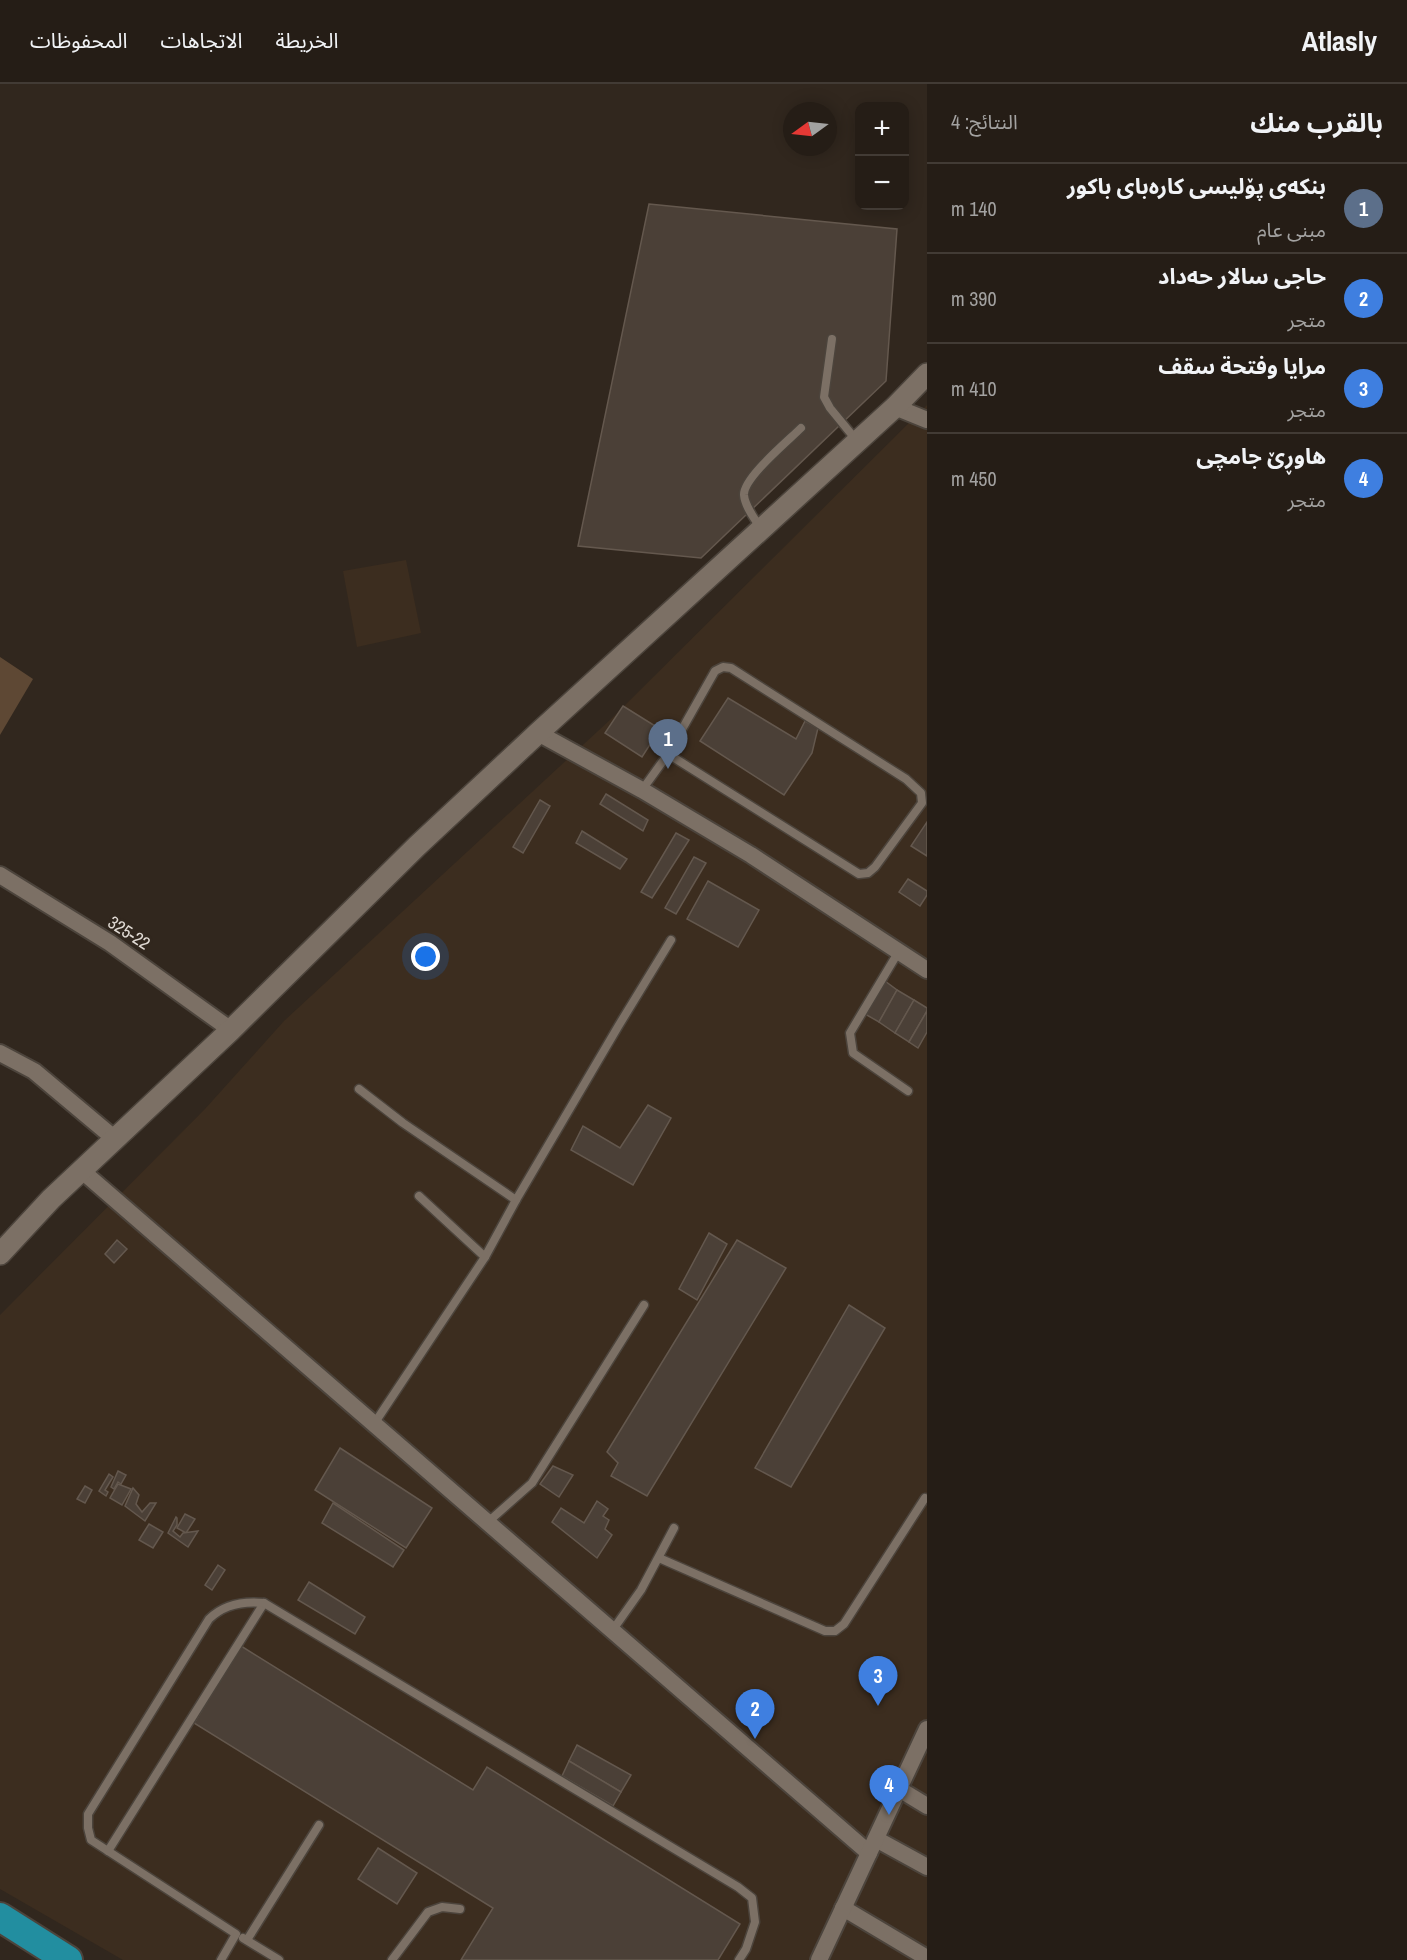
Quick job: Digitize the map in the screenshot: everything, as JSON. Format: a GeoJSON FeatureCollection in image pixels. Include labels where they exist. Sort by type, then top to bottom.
{"type":"FeatureCollection","features":[{"type":"Feature","properties":{"kind":"highway"},"geometry":{"type":"LineString","coordinates":[[0,1917],[64,1959]]}},
{"type":"Feature","properties":{"kind":"street"},"geometry":{"type":"LineString","coordinates":[[0,1254],[81,1170],[231,1030],[379,883],[538,733],[895,408],[927,374]]}},
{"type":"Feature","properties":{"kind":"street"},"geometry":{"type":"LineString","coordinates":[[895,408],[927,420]]}},
{"type":"Feature","properties":{"kind":"street"},"geometry":{"type":"LineString","coordinates":[[538,733],[642,790],[751,855],[927,970]]}},
{"type":"Feature","properties":{"kind":"street","name":"325-22"},"geometry":{"type":"LineString","coordinates":[[0,875],[110,943],[231,1030]]}},
{"type":"Feature","properties":{"kind":"street"},"geometry":{"type":"LineString","coordinates":[[0,1053],[34,1071],[115,1139]]}},
{"type":"Feature","properties":{"kind":"street"},"geometry":{"type":"LineString","coordinates":[[81,1170],[612,1631],[872,1846],[927,1867]]}},
{"type":"Feature","properties":{"kind":"street"},"geometry":{"type":"LineString","coordinates":[[819,1960],[927,1729]]}},
{"type":"Feature","properties":{"kind":"street"},"geometry":{"type":"LineString","coordinates":[[898,1789],[927,1806]]}},
{"type":"Feature","properties":{"kind":"street"},"geometry":{"type":"LineString","coordinates":[[843,1908],[927,1958]]}},
{"type":"Feature","properties":{"kind":"lane"},"geometry":{"type":"LineString","coordinates":[[832,339],[824,397],[857,442]]}},
{"type":"Feature","properties":{"kind":"lane"},"geometry":{"type":"LineString","coordinates":[[762,529],[746,504],[745,488],[751,477],[801,428]]}},
{"type":"Feature","properties":{"kind":"lane"},"geometry":{"type":"LineString","coordinates":[[642,790],[668,754],[715,670],[723,667],[731,668],[906,779],[921,792],[921,803],[875,867],[868,873],[860,874],[668,754]]}},
{"type":"Feature","properties":{"kind":"lane"},"geometry":{"type":"LineString","coordinates":[[374,1424],[486,1257],[516,1200],[671,940]]}},
{"type":"Feature","properties":{"kind":"lane"},"geometry":{"type":"LineString","coordinates":[[899,951],[850,1033],[853,1053],[908,1091]]}},
{"type":"Feature","properties":{"kind":"lane"},"geometry":{"type":"LineString","coordinates":[[359,1089],[403,1123],[516,1200]]}},
{"type":"Feature","properties":{"kind":"lane"},"geometry":{"type":"LineString","coordinates":[[419,1196],[486,1257]]}},
{"type":"Feature","properties":{"kind":"lane"},"geometry":{"type":"LineString","coordinates":[[488,1522],[532,1483],[644,1305]]}},
{"type":"Feature","properties":{"kind":"lane"},"geometry":{"type":"LineString","coordinates":[[658,1558],[825,1630],[835,1631],[844,1624],[925,1498]]}},
{"type":"Feature","properties":{"kind":"lane"},"geometry":{"type":"LineString","coordinates":[[612,1631],[641,1590],[674,1528]]}},
{"type":"Feature","properties":{"kind":"lane"},"geometry":{"type":"LineString","coordinates":[[279,1960],[91,1840],[88,1828],[88,1814],[209,1619],[218,1610],[249,1601],[264,1603],[738,1887],[752,1898],[755,1922],[739,1960]]}},
{"type":"Feature","properties":{"kind":"lane"},"geometry":{"type":"LineString","coordinates":[[108,1851],[264,1603]]}},
{"type":"Feature","properties":{"kind":"lane"},"geometry":{"type":"LineString","coordinates":[[247,1940],[319,1825]]}},
{"type":"Feature","properties":{"kind":"lane"},"geometry":{"type":"LineString","coordinates":[[392,1960],[428,1912],[442,1907],[460,1909]]}},
{"type":"Feature","properties":{"kind":"lane"},"geometry":{"type":"LineString","coordinates":[[221,1960],[236,1934]]}},
{"type":"Feature","properties":{"kind":"shaded area"},"geometry":{"type":"Polygon","coordinates":[[[927,405],[927,1960],[123,1960],[0,1889],[0,1315],[205,1109],[284,1021],[611,719],[927,405]]]}},
{"type":"Feature","properties":{"kind":"shaded area"},"geometry":{"type":"Polygon","coordinates":[[[406,560],[421,633],[357,647],[343,571],[406,560]]]}},
{"type":"Feature","properties":{"kind":"shaded area"},"geometry":{"type":"Polygon","coordinates":[[[0,657],[33,679],[0,735],[0,657]]]}},
{"type":"Feature","properties":{"kind":"building"},"geometry":{"type":"Polygon","coordinates":[[[649,204],[897,229],[886,381],[701,558],[578,546],[649,204]]]}},
{"type":"Feature","properties":{"kind":"building"},"geometry":{"type":"Polygon","coordinates":[[[728,698],[796,739],[805,721],[818,728],[812,753],[784,795],[700,741],[728,698]]]}},
{"type":"Feature","properties":{"kind":"building"},"geometry":{"type":"Polygon","coordinates":[[[623,706],[660,729],[642,757],[605,733],[623,706]]]}},
{"type":"Feature","properties":{"kind":"building"},"geometry":{"type":"Polygon","coordinates":[[[606,794],[648,820],[643,831],[600,804],[606,794]]]}},
{"type":"Feature","properties":{"kind":"building"},"geometry":{"type":"Polygon","coordinates":[[[540,800],[550,806],[523,853],[513,847],[540,800]]]}},
{"type":"Feature","properties":{"kind":"building"},"geometry":{"type":"Polygon","coordinates":[[[927,822],[927,856],[911,846],[927,822]]]}},
{"type":"Feature","properties":{"kind":"building"},"geometry":{"type":"Polygon","coordinates":[[[582,831],[627,859],[620,869],[576,843],[582,831]]]}},
{"type":"Feature","properties":{"kind":"building"},"geometry":{"type":"Polygon","coordinates":[[[676,833],[689,840],[652,898],[641,892],[676,833]]]}},
{"type":"Feature","properties":{"kind":"building"},"geometry":{"type":"Polygon","coordinates":[[[694,857],[706,863],[676,914],[665,908],[694,857]]]}},
{"type":"Feature","properties":{"kind":"building"},"geometry":{"type":"Polygon","coordinates":[[[908,879],[927,891],[920,906],[899,892],[908,879]]]}},
{"type":"Feature","properties":{"kind":"building"},"geometry":{"type":"Polygon","coordinates":[[[708,881],[759,910],[738,947],[687,919],[708,881]]]}},
{"type":"Feature","properties":{"kind":"building"},"geometry":{"type":"Polygon","coordinates":[[[885,981],[897,990],[879,1022],[865,1014],[885,981]]]}},
{"type":"Feature","properties":{"kind":"building"},"geometry":{"type":"Polygon","coordinates":[[[897,990],[914,1000],[895,1033],[879,1022],[897,990]]]}},
{"type":"Feature","properties":{"kind":"building"},"geometry":{"type":"Polygon","coordinates":[[[914,1000],[927,1008],[927,1011],[909,1042],[895,1033],[914,1000]]]}},
{"type":"Feature","properties":{"kind":"building"},"geometry":{"type":"Polygon","coordinates":[[[927,1011],[927,1032],[918,1048],[909,1042],[927,1011]]]}},
{"type":"Feature","properties":{"kind":"building"},"geometry":{"type":"Polygon","coordinates":[[[648,1105],[671,1118],[633,1185],[571,1150],[583,1126],[620,1148],[648,1105]]]}},
{"type":"Feature","properties":{"kind":"building"},"geometry":{"type":"Polygon","coordinates":[[[709,1233],[727,1244],[697,1300],[679,1289],[709,1233]]]}},
{"type":"Feature","properties":{"kind":"building"},"geometry":{"type":"Polygon","coordinates":[[[117,1240],[127,1249],[114,1263],[105,1254],[117,1240]]]}},
{"type":"Feature","properties":{"kind":"building"},"geometry":{"type":"Polygon","coordinates":[[[737,1240],[786,1268],[647,1496],[611,1476],[618,1463],[607,1452],[737,1240]]]}},
{"type":"Feature","properties":{"kind":"building"},"geometry":{"type":"Polygon","coordinates":[[[849,1305],[885,1328],[791,1487],[755,1468],[849,1305]]]}},
{"type":"Feature","properties":{"kind":"building"},"geometry":{"type":"Polygon","coordinates":[[[340,1448],[432,1508],[406,1548],[315,1490],[340,1448]]]}},
{"type":"Feature","properties":{"kind":"building"},"geometry":{"type":"Polygon","coordinates":[[[553,1466],[573,1475],[559,1497],[540,1484],[553,1466]]]}},
{"type":"Feature","properties":{"kind":"building"},"geometry":{"type":"Polygon","coordinates":[[[118,1471],[126,1475],[121,1484],[118,1482],[114,1489],[111,1487],[118,1471]]]}},
{"type":"Feature","properties":{"kind":"building"},"geometry":{"type":"Polygon","coordinates":[[[109,1474],[113,1477],[105,1490],[108,1492],[106,1496],[99,1491],[109,1474]]]}},
{"type":"Feature","properties":{"kind":"building"},"geometry":{"type":"Polygon","coordinates":[[[118,1484],[131,1489],[122,1505],[110,1498],[118,1484]]]}},
{"type":"Feature","properties":{"kind":"building"},"geometry":{"type":"Polygon","coordinates":[[[85,1486],[92,1490],[85,1503],[77,1499],[85,1486]]]}},
{"type":"Feature","properties":{"kind":"building"},"geometry":{"type":"Polygon","coordinates":[[[133,1488],[139,1495],[136,1504],[142,1512],[150,1503],[156,1503],[145,1521],[125,1506],[133,1488]]]}},
{"type":"Feature","properties":{"kind":"building"},"geometry":{"type":"Polygon","coordinates":[[[597,1501],[608,1509],[603,1516],[609,1520],[605,1529],[612,1535],[597,1558],[552,1522],[561,1508],[584,1523],[597,1501]]]}},
{"type":"Feature","properties":{"kind":"building"},"geometry":{"type":"Polygon","coordinates":[[[333,1503],[404,1550],[393,1567],[322,1523],[333,1503]]]}},
{"type":"Feature","properties":{"kind":"building"},"geometry":{"type":"Polygon","coordinates":[[[185,1514],[195,1519],[186,1533],[177,1528],[185,1514]]]}},
{"type":"Feature","properties":{"kind":"building"},"geometry":{"type":"Polygon","coordinates":[[[176,1517],[177,1525],[173,1531],[180,1537],[183,1533],[198,1531],[188,1547],[168,1533],[176,1517]]]}},
{"type":"Feature","properties":{"kind":"building"},"geometry":{"type":"Polygon","coordinates":[[[149,1524],[163,1532],[153,1548],[139,1540],[149,1524]]]}},
{"type":"Feature","properties":{"kind":"building"},"geometry":{"type":"Polygon","coordinates":[[[218,1565],[225,1570],[212,1590],[205,1585],[218,1565]]]}},
{"type":"Feature","properties":{"kind":"building"},"geometry":{"type":"Polygon","coordinates":[[[309,1582],[365,1617],[355,1634],[298,1600],[309,1582]]]}},
{"type":"Feature","properties":{"kind":"building"},"geometry":{"type":"Polygon","coordinates":[[[241,1646],[473,1790],[487,1767],[740,1924],[718,1960],[461,1960],[493,1908],[194,1723],[241,1646]]]}},
{"type":"Feature","properties":{"kind":"building"},"geometry":{"type":"Polygon","coordinates":[[[577,1745],[631,1775],[621,1792],[569,1761],[577,1745]]]}},
{"type":"Feature","properties":{"kind":"building"},"geometry":{"type":"Polygon","coordinates":[[[569,1761],[621,1792],[613,1806],[562,1776],[569,1761]]]}},
{"type":"Feature","properties":{"kind":"building"},"geometry":{"type":"Polygon","coordinates":[[[378,1848],[417,1873],[397,1904],[358,1879],[378,1848]]]}},
{"type":"Feature","properties":{"kind":"place","name":"بنکەی پۆلیسی کارەبای باکور"},"geometry":{"type":"Point","coordinates":[668,769]}},
{"type":"Feature","properties":{"kind":"place","name":"مرايا وفتحة سقف"},"geometry":{"type":"Point","coordinates":[878,1706]}},
{"type":"Feature","properties":{"kind":"place","name":"حاجی سالار حەداد"},"geometry":{"type":"Point","coordinates":[755,1739]}},
{"type":"Feature","properties":{"kind":"place","name":"هاوڕێ جامچی"},"geometry":{"type":"Point","coordinates":[889,1815]}}]}
